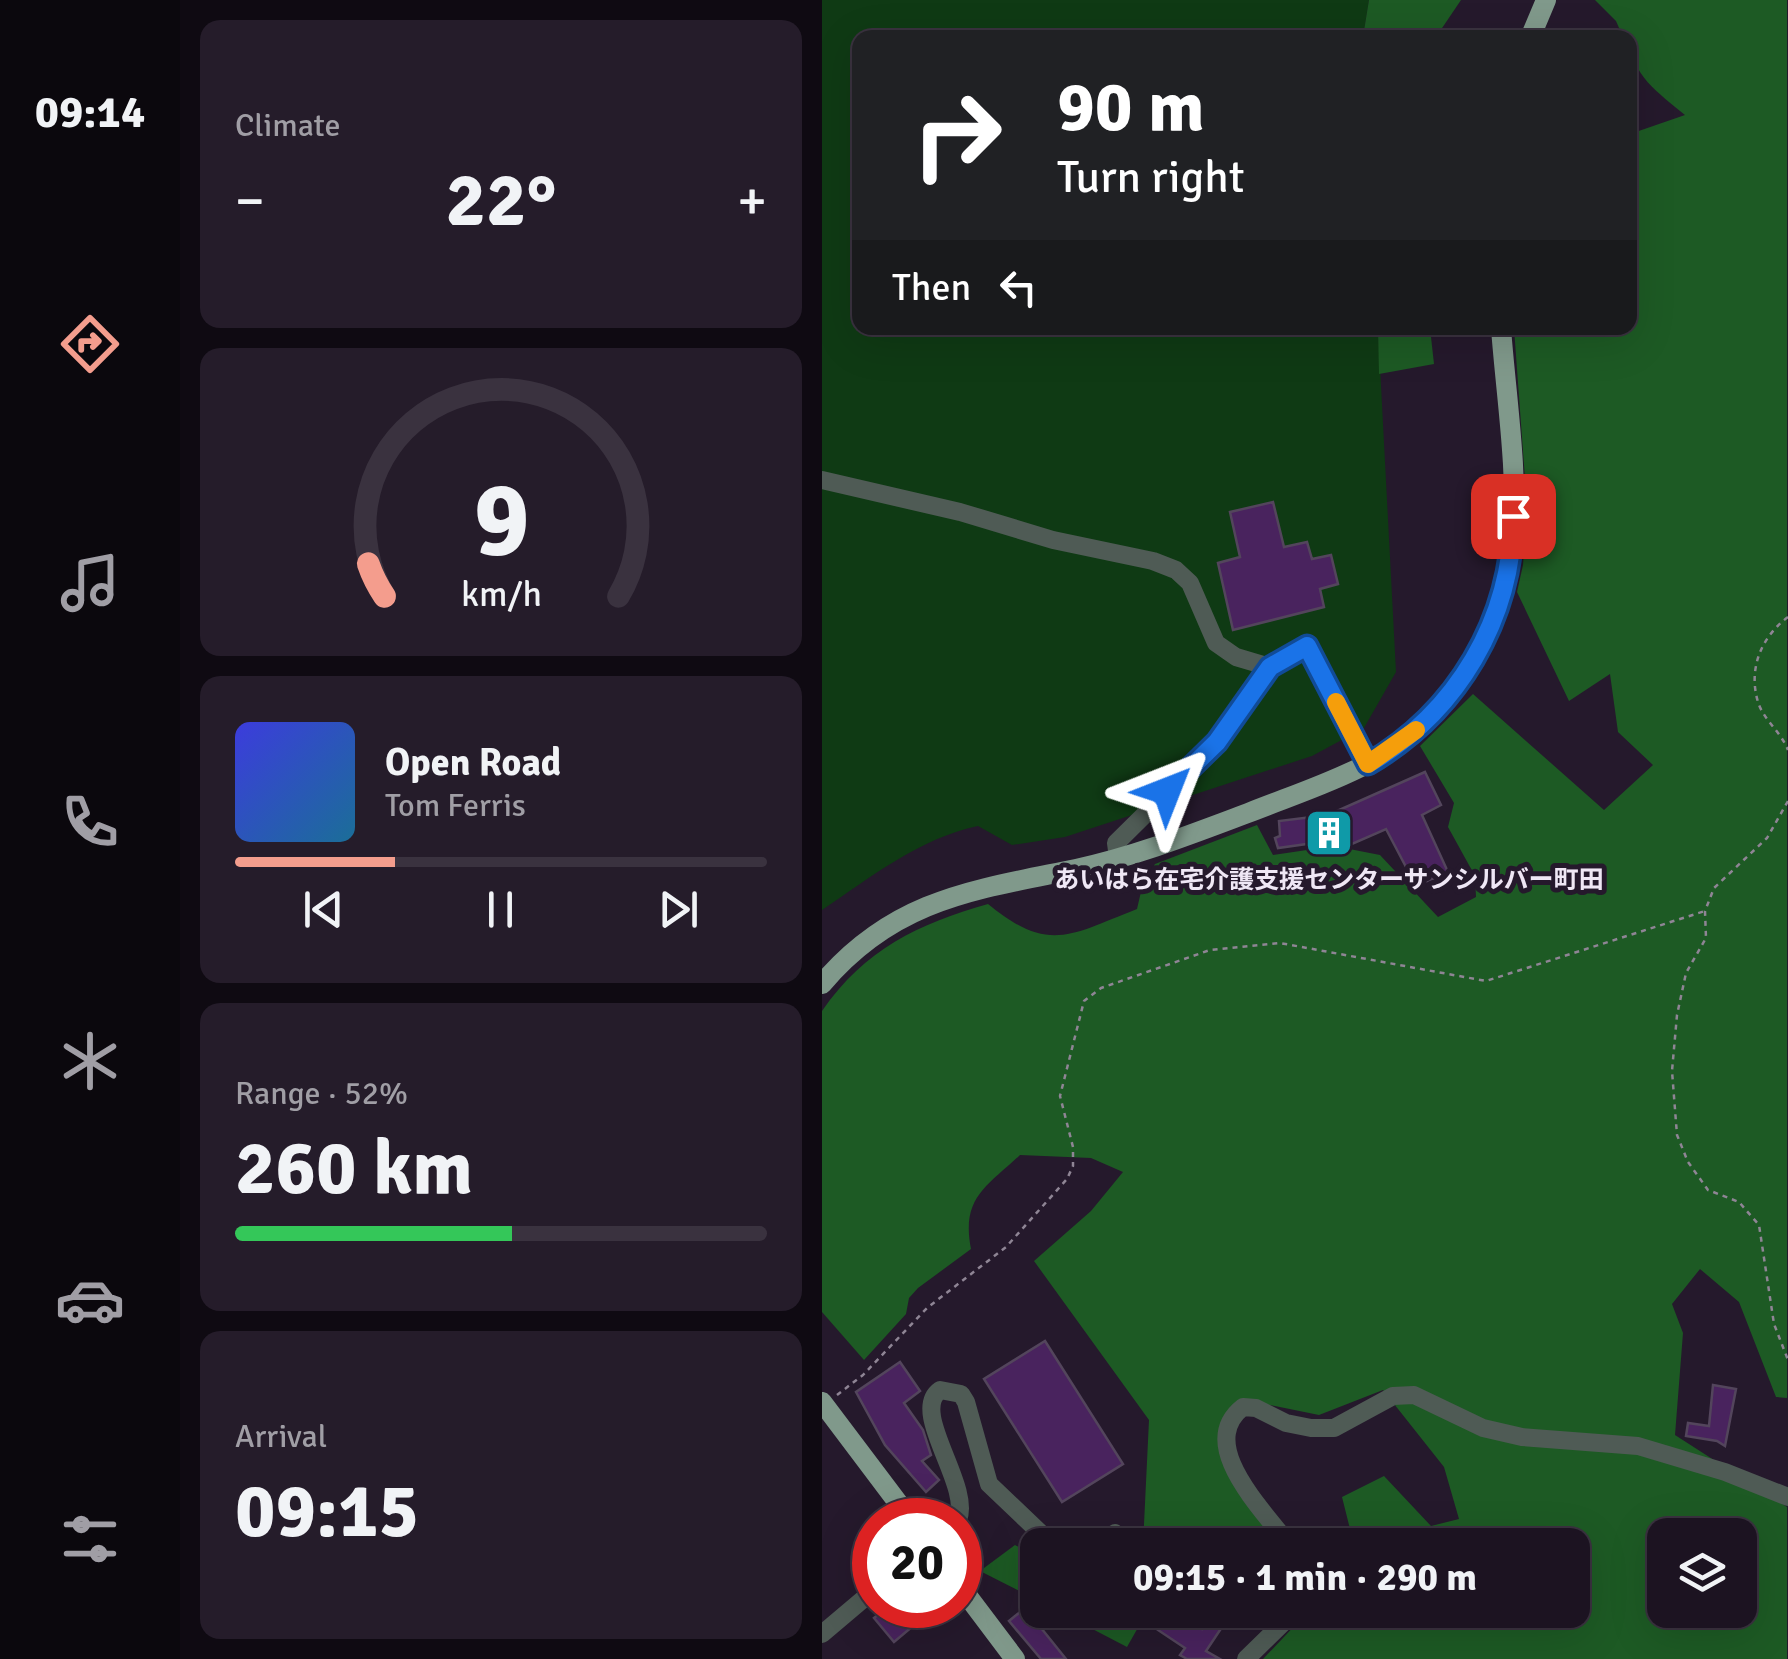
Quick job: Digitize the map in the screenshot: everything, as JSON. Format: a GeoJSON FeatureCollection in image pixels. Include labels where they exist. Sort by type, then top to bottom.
{"type":"FeatureCollection","features":[{"type":"Feature","properties":{"kind":"main road"},"geometry":{"type":"LineString","coordinates":[[1533,30],[1546,0]]}},
{"type":"Feature","properties":{"kind":"main road"},"geometry":{"type":"LineString","coordinates":[[822,984],[859,946],[912,911],[946,896],[1118,858],[1179,839],[1368,764],[1408,737],[1446,700],[1482,646],[1498,605],[1513,540],[1501,335]]}},
{"type":"Feature","properties":{"kind":"main road"},"geometry":{"type":"LineString","coordinates":[[823,1403],[894,1498]]}},
{"type":"Feature","properties":{"kind":"main road"},"geometry":{"type":"LineString","coordinates":[[982,1615],[1015,1659]]}},
{"type":"Feature","properties":{"kind":"street"},"geometry":{"type":"LineString","coordinates":[[822,480],[960,512],[1052,540],[1153,561],[1176,570],[1190,583],[1216,643],[1236,656],[1270,667]]}},
{"type":"Feature","properties":{"kind":"street"},"geometry":{"type":"LineString","coordinates":[[1118,858],[1116,843],[1217,742],[1270,667],[1307,646],[1368,764]]}},
{"type":"Feature","properties":{"kind":"street"},"geometry":{"type":"LineString","coordinates":[[958,1498],[930,1416],[930,1402],[940,1390],[950,1390],[966,1402],[994,1492],[1034,1528]]}},
{"type":"Feature","properties":{"kind":"street"},"geometry":{"type":"LineString","coordinates":[[1277,1528],[1233,1466],[1224,1444],[1226,1427],[1244,1406],[1286,1423],[1334,1428],[1394,1396],[1414,1395],[1483,1428],[1522,1437],[1638,1446],[1726,1472],[1788,1497]]}},
{"type":"Feature","properties":{"kind":"street"},"geometry":{"type":"LineString","coordinates":[[822,1634],[852,1609]]}},
{"type":"Feature","properties":{"kind":"street"},"geometry":{"type":"LineString","coordinates":[[1246,1659],[1278,1628]]}},
{"type":"Feature","properties":{"kind":"path"},"geometry":{"type":"LineString","coordinates":[[1788,617],[1764,638],[1755,668],[1758,704],[1788,750]]}},
{"type":"Feature","properties":{"kind":"path"},"geometry":{"type":"LineString","coordinates":[[1788,801],[1767,838],[1714,888],[1704,911],[1706,938],[1686,973],[1672,1071],[1677,1135],[1688,1162],[1708,1190],[1739,1202],[1759,1225],[1774,1324],[1788,1360]]}},
{"type":"Feature","properties":{"kind":"path"},"geometry":{"type":"LineString","coordinates":[[823,1403],[863,1375],[927,1308],[992,1258],[1045,1207],[1073,1166],[1073,1147],[1060,1096],[1084,1001],[1102,988],[1210,950],[1280,942],[1486,981],[1704,911]]}},
{"type":"Feature","properties":{"kind":"green space"},"geometry":{"type":"Polygon","coordinates":[[[822,0],[1369,0],[1364,30],[852,30],[852,335],[1378,335],[1396,672],[1364,728],[1312,756],[1065,837],[1012,845],[978,826],[957,832],[897,860],[822,910],[822,0]]]}},
{"type":"Feature","properties":{"kind":"green space"},"geometry":{"type":"Polygon","coordinates":[[[1369,0],[1461,0],[1441,30],[1364,30],[1369,0]]]}},
{"type":"Feature","properties":{"kind":"green space"},"geometry":{"type":"Polygon","coordinates":[[[1595,0],[1787,0],[1787,1398],[1776,1397],[1739,1302],[1700,1269],[1672,1304],[1683,1333],[1675,1435],[1787,1507],[1787,1659],[1263,1659],[1292,1628],[1590,1628],[1590,1528],[1350,1528],[1342,1497],[1384,1476],[1431,1526],[1459,1519],[1444,1467],[1383,1390],[1319,1415],[1245,1400],[1223,1458],[1272,1528],[1144,1528],[1149,1420],[1034,1261],[1091,1211],[1123,1172],[1091,1158],[1020,1155],[987,1185],[973,1205],[971,1249],[918,1288],[909,1298],[906,1314],[864,1360],[822,1312],[822,1011],[875,955],[939,920],[988,904],[1028,930],[1060,935],[1076,932],[1137,909],[1143,883],[1155,864],[1257,825],[1273,855],[1334,846],[1380,855],[1438,917],[1476,897],[1475,876],[1448,827],[1454,803],[1420,746],[1473,694],[1604,810],[1653,765],[1618,732],[1610,674],[1569,701],[1517,592],[1527,506],[1515,335],[1637,335],[1637,132],[1685,115],[1656,91],[1637,66],[1637,30],[1620,30],[1595,0]]]}},
{"type":"Feature","properties":{"kind":"green space"},"geometry":{"type":"Polygon","coordinates":[[[1378,335],[1431,335],[1434,364],[1379,374],[1378,335]]]}},
{"type":"Feature","properties":{"kind":"green space"},"geometry":{"type":"Polygon","coordinates":[[[1015,1545],[1020,1548],[1020,1591],[982,1572],[1015,1545]]]}},
{"type":"Feature","properties":{"kind":"green space"},"geometry":{"type":"Polygon","coordinates":[[[1091,1628],[1138,1628],[1127,1647],[1091,1628]]]}},
{"type":"Feature","properties":{"kind":"building"},"geometry":{"type":"Polygon","coordinates":[[[1273,502],[1284,547],[1307,542],[1312,559],[1331,555],[1338,584],[1320,589],[1324,607],[1233,630],[1218,563],[1240,557],[1230,512],[1273,502]]]}},
{"type":"Feature","properties":{"kind":"building","name":"あいはら在宅介護支援センターサンシルバー町田"},"geometry":{"type":"Polygon","coordinates":[[[1425,772],[1441,805],[1422,815],[1448,872],[1416,886],[1386,829],[1352,844],[1335,840],[1278,848],[1275,838],[1280,836],[1279,821],[1328,815],[1425,772]]]}},
{"type":"Feature","properties":{"kind":"building"},"geometry":{"type":"Polygon","coordinates":[[[1045,1341],[1123,1464],[1062,1502],[984,1379],[1045,1341]]]}},
{"type":"Feature","properties":{"kind":"building"},"geometry":{"type":"Polygon","coordinates":[[[900,1362],[920,1391],[904,1403],[923,1430],[931,1455],[922,1461],[939,1480],[926,1492],[885,1445],[856,1392],[900,1362]]]}},
{"type":"Feature","properties":{"kind":"building"},"geometry":{"type":"Polygon","coordinates":[[[1713,1385],[1736,1389],[1725,1446],[1686,1436],[1688,1423],[1709,1426],[1713,1385]]]}},
{"type":"Feature","properties":{"kind":"building"},"geometry":{"type":"Polygon","coordinates":[[[1020,1612],[1020,1628],[1041,1628],[1066,1659],[1041,1659],[1009,1621],[1020,1612]]]}},
{"type":"Feature","properties":{"kind":"building"},"geometry":{"type":"Polygon","coordinates":[[[882,1628],[911,1628],[894,1642],[882,1628]]]}},
{"type":"Feature","properties":{"kind":"building"},"geometry":{"type":"Polygon","coordinates":[[[1221,1628],[1206,1651],[1220,1659],[1187,1659],[1180,1655],[1185,1648],[1158,1630],[1221,1628]]]}},
{"type":"Feature","properties":{"kind":"slow traffic"},"geometry":{"type":"LineString","coordinates":[[1336,702],[1368,764],[1416,730]]}},
{"type":"Feature","properties":{"kind":"place","name":"あいはら在宅介護支援センターサンシルバー町田"},"geometry":{"type":"Point","coordinates":[1329,833]}},
{"type":"Feature","properties":{"kind":"route"},"geometry":{"type":"LineString","coordinates":[[1167,791],[1217,742],[1270,667],[1307,646],[1368,764],[1408,737],[1446,700],[1482,646],[1503,591],[1513,540],[1513,516]]}}]}
